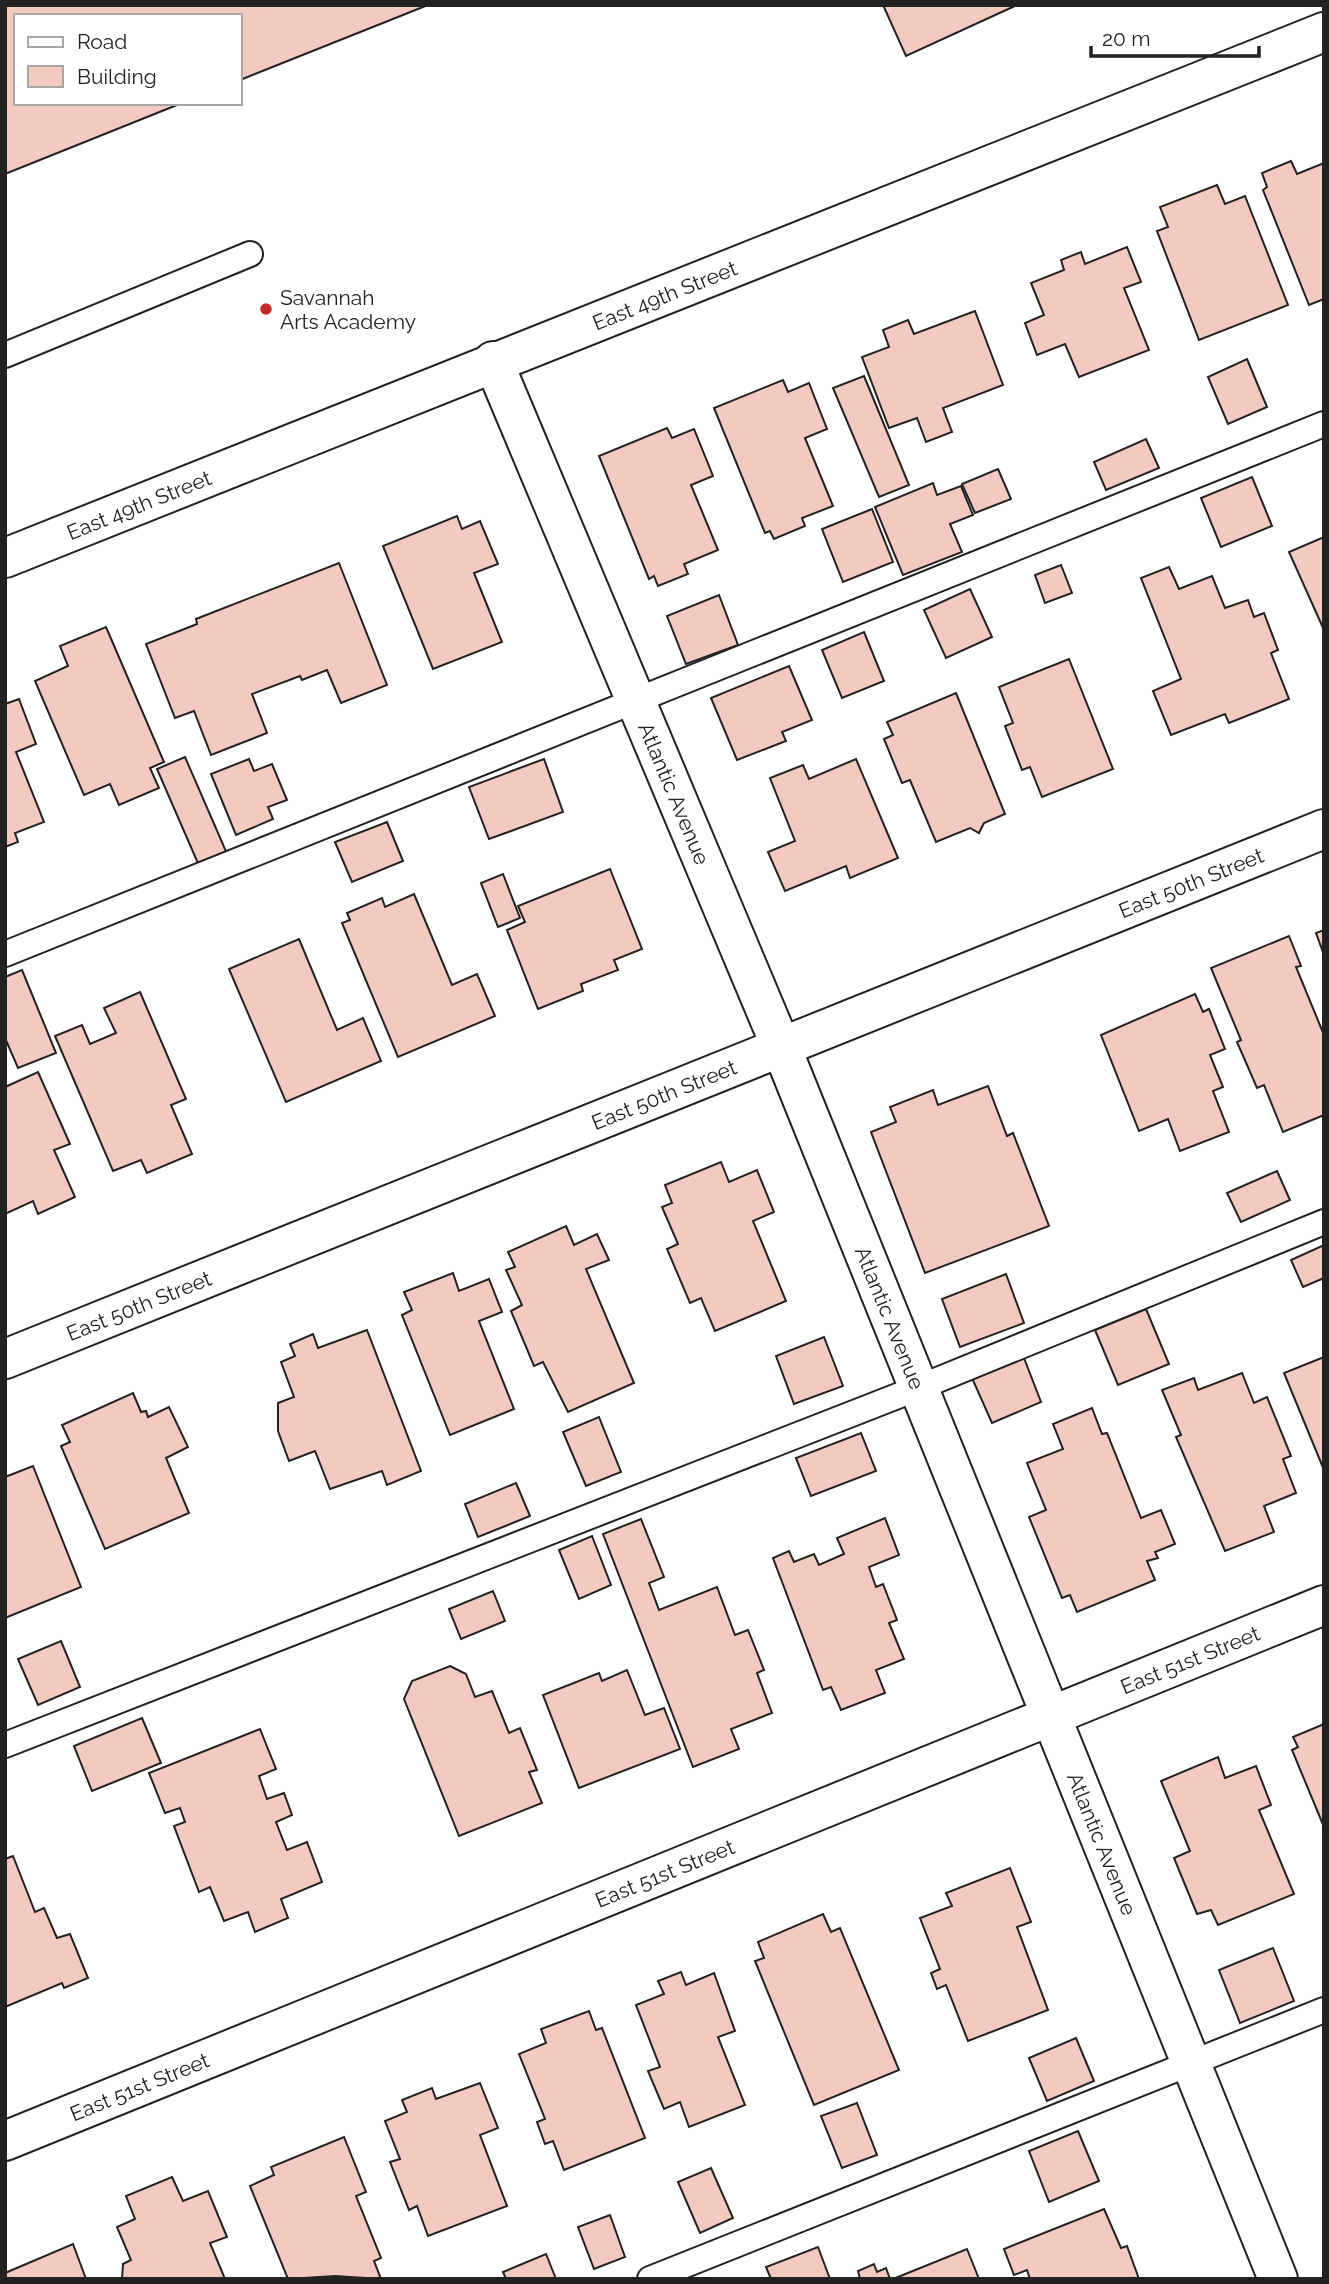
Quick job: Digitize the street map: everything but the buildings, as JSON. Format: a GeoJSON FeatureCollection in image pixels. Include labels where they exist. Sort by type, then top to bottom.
{"type":"FeatureCollection","features":[{"type":"Feature","properties":{"kind":"street","name":"East 49th Street"},"geometry":{"type":"LineString","coordinates":[[5,558],[1324,32]]}},
{"type":"Feature","properties":{"kind":"street","name":"Atlantic Avenue"},"geometry":{"type":"LineString","coordinates":[[494,361],[782,1049],[1278,2279]]}},
{"type":"Feature","properties":{"kind":"street","name":"East 50th Street"},"geometry":{"type":"LineString","coordinates":[[5,1359],[1324,829]]}},
{"type":"Feature","properties":{"kind":"street","name":"East 51st Street"},"geometry":{"type":"LineString","coordinates":[[5,2141],[1324,1605]]}},
{"type":"Feature","properties":{"kind":"lane"},"geometry":{"type":"LineString","coordinates":[[5,355],[250,254]]}},
{"type":"Feature","properties":{"kind":"lane"},"geometry":{"type":"LineString","coordinates":[[5,954],[1324,424]]}},
{"type":"Feature","properties":{"kind":"lane"},"geometry":{"type":"LineString","coordinates":[[5,1745],[918,1388],[1324,1222]]}},
{"type":"Feature","properties":{"kind":"lane"},"geometry":{"type":"LineString","coordinates":[[650,2279],[1324,2010]]}},
{"type":"Feature","properties":{"kind":"place","name":"Savannah Arts Academy"},"geometry":{"type":"Point","coordinates":[266,309]}}]}
